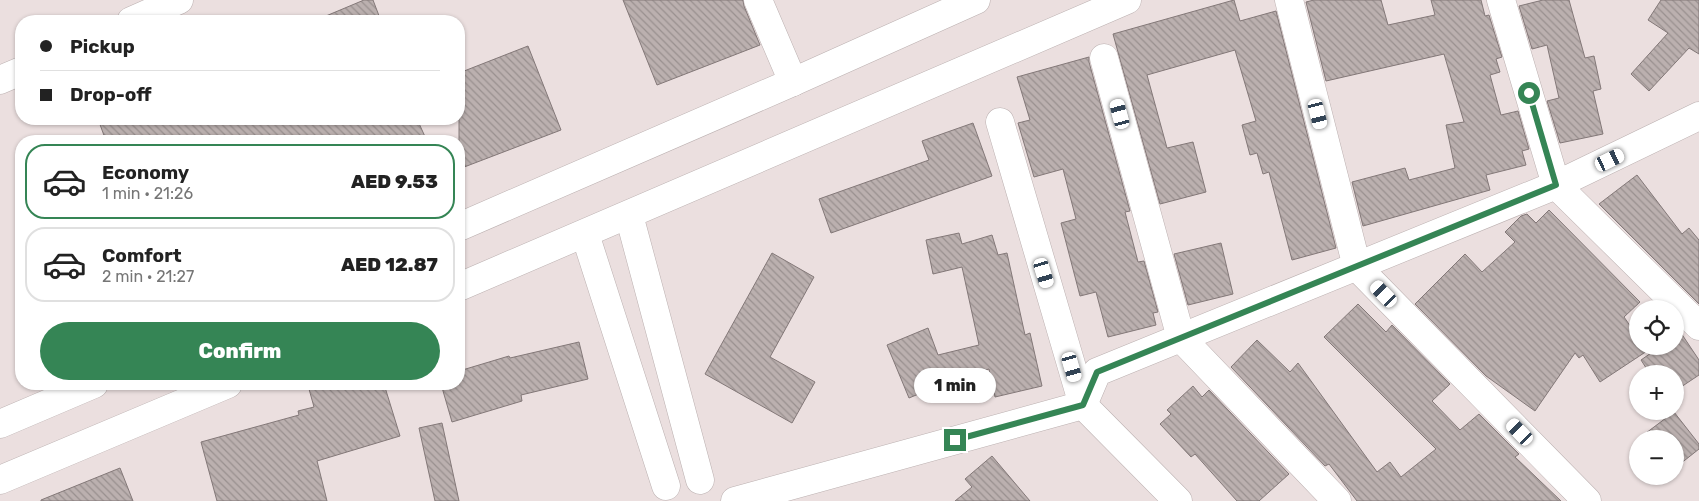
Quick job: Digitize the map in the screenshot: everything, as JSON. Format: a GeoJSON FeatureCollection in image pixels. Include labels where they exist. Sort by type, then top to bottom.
{"type":"FeatureCollection","features":[{"type":"Feature","properties":{"kind":"street"},"geometry":{"type":"LineString","coordinates":[[145,15],[179,0]]}},
{"type":"Feature","properties":{"kind":"street"},"geometry":{"type":"LineString","coordinates":[[758,0],[793,82]]}},
{"type":"Feature","properties":{"kind":"street"},"geometry":{"type":"LineString","coordinates":[[465,224],[793,82],[976,0]]}},
{"type":"Feature","properties":{"kind":"street"},"geometry":{"type":"LineString","coordinates":[[465,284],[1128,0]]}},
{"type":"Feature","properties":{"kind":"street"},"geometry":{"type":"LineString","coordinates":[[1289,0],[1357,267],[1587,501]]}},
{"type":"Feature","properties":{"kind":"street"},"geometry":{"type":"LineString","coordinates":[[1501,0],[1556,185],[1699,326]]}},
{"type":"Feature","properties":{"kind":"street"},"geometry":{"type":"LineString","coordinates":[[1104,58],[1181,338],[1337,501]]}},
{"type":"Feature","properties":{"kind":"street"},"geometry":{"type":"LineString","coordinates":[[0,80],[15,74]]}},
{"type":"Feature","properties":{"kind":"street"},"geometry":{"type":"LineString","coordinates":[[1083,405],[1097,372],[1556,185],[1699,116]]}},
{"type":"Feature","properties":{"kind":"street"},"geometry":{"type":"LineString","coordinates":[[1000,122],[1083,405],[1178,501]]}},
{"type":"Feature","properties":{"kind":"street"},"geometry":{"type":"LineString","coordinates":[[630,215],[700,480]]}},
{"type":"Feature","properties":{"kind":"street"},"geometry":{"type":"LineString","coordinates":[[585,234],[661,493],[677,480],[688,478],[700,480],[710,485],[723,501]]}},
{"type":"Feature","properties":{"kind":"street"},"geometry":{"type":"LineString","coordinates":[[0,424],[80,390]]}},
{"type":"Feature","properties":{"kind":"street"},"geometry":{"type":"LineString","coordinates":[[0,480],[214,390]]}},
{"type":"Feature","properties":{"kind":"street"},"geometry":{"type":"LineString","coordinates":[[735,501],[1083,405]]}},
{"type":"Feature","properties":{"kind":"building"},"geometry":{"type":"Polygon","coordinates":[[[364,0],[373,0],[379,15],[328,15],[364,0]]]}},
{"type":"Feature","properties":{"kind":"building"},"geometry":{"type":"Polygon","coordinates":[[[623,0],[743,0],[760,45],[657,85],[623,0]]]}},
{"type":"Feature","properties":{"kind":"building"},"geometry":{"type":"Polygon","coordinates":[[[1234,0],[1240,21],[1276,11],[1336,248],[1292,260],[1269,172],[1263,174],[1257,153],[1250,155],[1242,125],[1256,121],[1235,50],[1147,75],[1167,148],[1193,142],[1206,192],[1160,204],[1113,34],[1234,0]]]}},
{"type":"Feature","properties":{"kind":"building"},"geometry":{"type":"Polygon","coordinates":[[[1314,0],[1381,0],[1388,25],[1435,15],[1431,0],[1481,0],[1485,16],[1489,15],[1502,57],[1496,59],[1500,72],[1490,75],[1501,115],[1518,111],[1529,149],[1522,151],[1526,165],[1486,175],[1490,190],[1363,226],[1352,182],[1405,168],[1409,180],[1455,168],[1446,125],[1464,122],[1444,54],[1326,81],[1306,2],[1314,0]]]}},
{"type":"Feature","properties":{"kind":"building"},"geometry":{"type":"Polygon","coordinates":[[[1543,0],[1569,0],[1585,58],[1594,56],[1601,89],[1593,91],[1603,134],[1560,143],[1547,101],[1559,98],[1547,45],[1532,49],[1519,6],[1543,0]]]}},
{"type":"Feature","properties":{"kind":"building"},"geometry":{"type":"Polygon","coordinates":[[[1661,0],[1699,0],[1699,54],[1689,48],[1649,91],[1631,74],[1668,33],[1648,20],[1661,0]]]}},
{"type":"Feature","properties":{"kind":"building"},"geometry":{"type":"Polygon","coordinates":[[[528,46],[561,130],[465,167],[465,135],[459,135],[459,125],[465,125],[465,71],[528,46]]]}},
{"type":"Feature","properties":{"kind":"building"},"geometry":{"type":"Polygon","coordinates":[[[1089,57],[1130,211],[1125,212],[1138,262],[1144,261],[1158,312],[1153,313],[1156,325],[1108,337],[1096,292],[1080,296],[1061,223],[1076,219],[1063,169],[1034,177],[1018,123],[1030,120],[1017,77],[1089,57]]]}},
{"type":"Feature","properties":{"kind":"building"},"geometry":{"type":"Polygon","coordinates":[[[973,123],[992,176],[831,233],[819,199],[929,160],[922,141],[973,123]]]}},
{"type":"Feature","properties":{"kind":"building"},"geometry":{"type":"Polygon","coordinates":[[[100,125],[420,125],[424,135],[104,135],[100,125]]]}},
{"type":"Feature","properties":{"kind":"building"},"geometry":{"type":"Polygon","coordinates":[[[1637,175],[1682,234],[1689,228],[1699,240],[1699,304],[1599,204],[1637,175]]]}},
{"type":"Feature","properties":{"kind":"building"},"geometry":{"type":"Polygon","coordinates":[[[1549,210],[1638,300],[1629,300],[1629,312],[1624,317],[1629,324],[1629,355],[1641,355],[1600,382],[1583,355],[1579,358],[1575,353],[1535,411],[1486,376],[1415,304],[1465,254],[1482,272],[1515,242],[1505,232],[1521,216],[1527,214],[1536,223],[1549,210]]]}},
{"type":"Feature","properties":{"kind":"building"},"geometry":{"type":"Polygon","coordinates":[[[959,233],[962,244],[992,235],[998,255],[1007,253],[1025,335],[1030,333],[1042,386],[995,397],[989,369],[962,376],[909,398],[887,345],[928,328],[938,355],[979,345],[962,267],[933,274],[926,240],[959,233]]]}},
{"type":"Feature","properties":{"kind":"building"},"geometry":{"type":"Polygon","coordinates":[[[1221,243],[1233,294],[1188,305],[1174,254],[1221,243]]]}},
{"type":"Feature","properties":{"kind":"building"},"geometry":{"type":"Polygon","coordinates":[[[772,253],[814,277],[770,357],[815,382],[792,423],[705,374],[772,253]]]}},
{"type":"Feature","properties":{"kind":"building"},"geometry":{"type":"Polygon","coordinates":[[[1358,304],[1386,332],[1392,325],[1450,384],[1432,401],[1460,430],[1479,414],[1519,454],[1515,457],[1561,501],[1357,501],[1329,464],[1325,466],[1231,367],[1257,340],[1290,372],[1298,363],[1377,472],[1390,462],[1401,477],[1436,449],[1324,337],[1358,304]]]}},
{"type":"Feature","properties":{"kind":"building"},"geometry":{"type":"Polygon","coordinates":[[[1684,338],[1699,360],[1699,375],[1684,385],[1684,365],[1644,365],[1641,360],[1648,355],[1684,355],[1684,338]]]}},
{"type":"Feature","properties":{"kind":"building"},"geometry":{"type":"Polygon","coordinates":[[[579,342],[588,379],[521,395],[522,401],[452,422],[443,390],[465,390],[465,369],[509,356],[510,358],[579,342]]]}},
{"type":"Feature","properties":{"kind":"building"},"geometry":{"type":"Polygon","coordinates":[[[1193,386],[1202,397],[1209,390],[1289,474],[1259,501],[1237,501],[1195,454],[1191,457],[1160,424],[1171,414],[1167,410],[1193,386]]]}},
{"type":"Feature","properties":{"kind":"building"},"geometry":{"type":"Polygon","coordinates":[[[309,390],[386,390],[400,436],[317,461],[327,501],[217,501],[201,442],[299,415],[298,411],[314,407],[309,390]]]}},
{"type":"Feature","properties":{"kind":"building"},"geometry":{"type":"Polygon","coordinates":[[[1663,420],[1680,420],[1699,444],[1699,449],[1684,461],[1684,430],[1650,430],[1663,420]]]}},
{"type":"Feature","properties":{"kind":"building"},"geometry":{"type":"Polygon","coordinates":[[[442,423],[459,501],[435,501],[419,428],[442,423]]]}},
{"type":"Feature","properties":{"kind":"building"},"geometry":{"type":"Polygon","coordinates":[[[992,456],[1030,501],[955,501],[972,487],[965,479],[992,456]]]}},
{"type":"Feature","properties":{"kind":"building"},"geometry":{"type":"Polygon","coordinates":[[[120,468],[133,501],[41,501],[41,500],[120,468]]]}},
{"type":"Feature","properties":{"kind":"route"},"geometry":{"type":"LineString","coordinates":[[955,440],[1083,405],[1097,372],[1556,185],[1529,93]]}}]}
